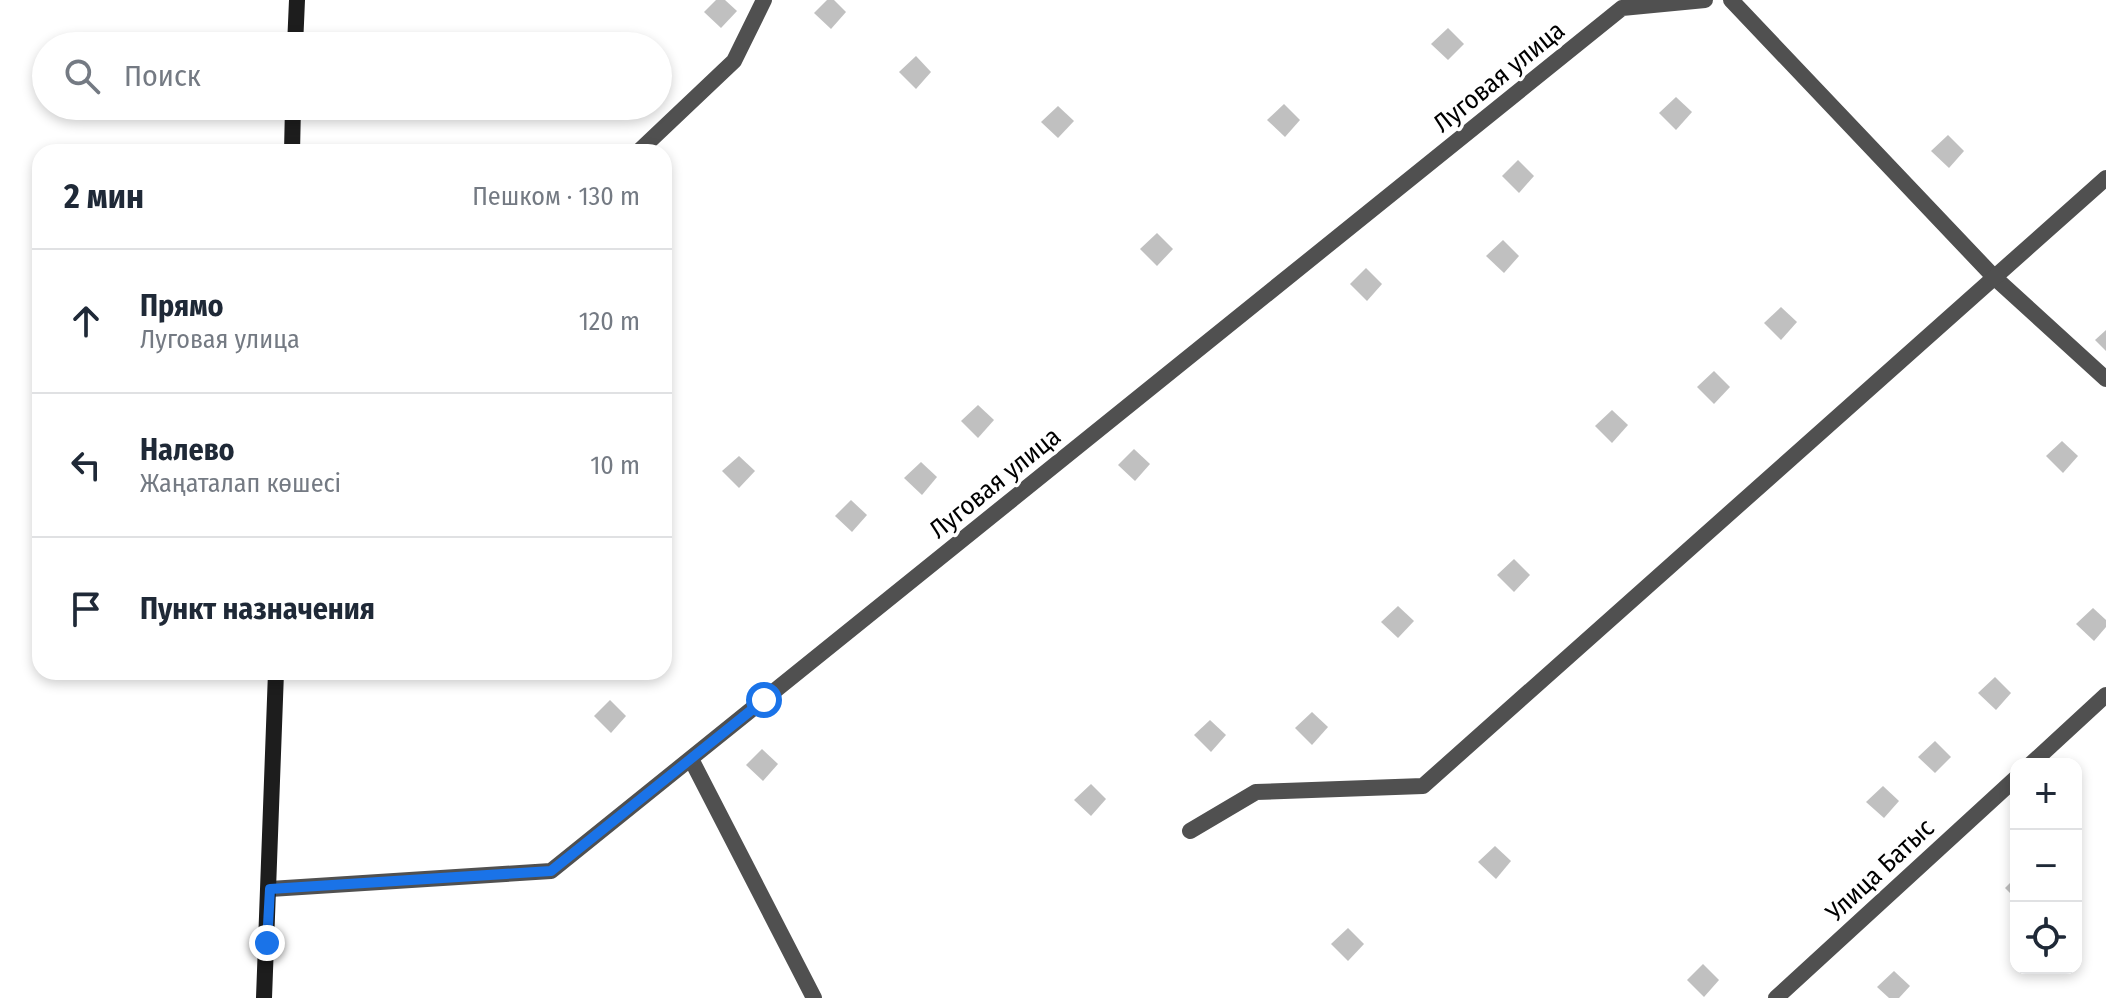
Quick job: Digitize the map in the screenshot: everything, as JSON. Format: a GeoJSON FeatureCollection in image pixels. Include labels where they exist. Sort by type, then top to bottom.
{"type":"FeatureCollection","features":[{"type":"Feature","properties":{"kind":"main road"},"geometry":{"type":"LineString","coordinates":[[296,32],[297,0]]}},
{"type":"Feature","properties":{"kind":"main road"},"geometry":{"type":"LineString","coordinates":[[292,144],[293,120]]}},
{"type":"Feature","properties":{"kind":"main road"},"geometry":{"type":"LineString","coordinates":[[264,998],[276,680]]}},
{"type":"Feature","properties":{"kind":"street"},"geometry":{"type":"LineString","coordinates":[[672,120],[734,61],[764,0]]}},
{"type":"Feature","properties":{"kind":"street","name":"Луговая улица"},"geometry":{"type":"LineString","coordinates":[[270,889],[551,871],[1622,8],[1705,0]]}},
{"type":"Feature","properties":{"kind":"street"},"geometry":{"type":"LineString","coordinates":[[1731,0],[1994,277],[2106,379]]}},
{"type":"Feature","properties":{"kind":"street"},"geometry":{"type":"LineString","coordinates":[[646,144],[672,120]]}},
{"type":"Feature","properties":{"kind":"street"},"geometry":{"type":"LineString","coordinates":[[1190,831],[1256,792],[1423,786],[2106,178]]}},
{"type":"Feature","properties":{"kind":"street"},"geometry":{"type":"LineString","coordinates":[[2038,758],[2106,695]]}},
{"type":"Feature","properties":{"kind":"street"},"geometry":{"type":"LineString","coordinates":[[691,759],[814,998]]}},
{"type":"Feature","properties":{"kind":"street","name":"Улица Батыс"},"geometry":{"type":"LineString","coordinates":[[1776,998],[2010,784]]}},
{"type":"Feature","properties":{"kind":"building"},"geometry":{"type":"Polygon","coordinates":[[[716,0],[725,0],[737,11],[721,28],[704,12],[716,0]]]}},
{"type":"Feature","properties":{"kind":"building"},"geometry":{"type":"Polygon","coordinates":[[[827,0],[834,0],[846,12],[831,29],[814,13],[827,0]]]}},
{"type":"Feature","properties":{"kind":"building"},"geometry":{"type":"Polygon","coordinates":[[[1448,28],[1464,44],[1448,60],[1431,44],[1448,28]]]}},
{"type":"Feature","properties":{"kind":"building"},"geometry":{"type":"Polygon","coordinates":[[[916,56],[931,72],[916,89],[899,72],[916,56]]]}},
{"type":"Feature","properties":{"kind":"building"},"geometry":{"type":"Polygon","coordinates":[[[1676,97],[1692,112],[1676,130],[1659,113],[1676,97]]]}},
{"type":"Feature","properties":{"kind":"building"},"geometry":{"type":"Polygon","coordinates":[[[1284,104],[1300,120],[1285,137],[1267,120],[1284,104]]]}},
{"type":"Feature","properties":{"kind":"building"},"geometry":{"type":"Polygon","coordinates":[[[1058,106],[1074,121],[1058,138],[1041,122],[1058,106]]]}},
{"type":"Feature","properties":{"kind":"building"},"geometry":{"type":"Polygon","coordinates":[[[1948,135],[1964,151],[1949,168],[1931,151],[1948,135]]]}},
{"type":"Feature","properties":{"kind":"building"},"geometry":{"type":"Polygon","coordinates":[[[1518,160],[1534,176],[1519,193],[1502,176],[1518,160]]]}},
{"type":"Feature","properties":{"kind":"building"},"geometry":{"type":"Polygon","coordinates":[[[1157,233],[1173,249],[1157,266],[1140,249],[1157,233]]]}},
{"type":"Feature","properties":{"kind":"building"},"geometry":{"type":"Polygon","coordinates":[[[1503,240],[1519,256],[1504,273],[1486,256],[1503,240]]]}},
{"type":"Feature","properties":{"kind":"building"},"geometry":{"type":"Polygon","coordinates":[[[1366,268],[1382,284],[1367,301],[1350,284],[1366,268]]]}},
{"type":"Feature","properties":{"kind":"building"},"geometry":{"type":"Polygon","coordinates":[[[1781,307],[1797,322],[1781,340],[1764,323],[1781,307]]]}},
{"type":"Feature","properties":{"kind":"building"},"geometry":{"type":"Polygon","coordinates":[[[2106,330],[2106,351],[2095,340],[2106,330]]]}},
{"type":"Feature","properties":{"kind":"building"},"geometry":{"type":"Polygon","coordinates":[[[1714,371],[1730,387],[1714,404],[1697,387],[1714,371]]]}},
{"type":"Feature","properties":{"kind":"building"},"geometry":{"type":"Polygon","coordinates":[[[978,405],[994,420],[978,438],[961,421],[978,405]]]}},
{"type":"Feature","properties":{"kind":"building"},"geometry":{"type":"Polygon","coordinates":[[[1612,410],[1628,425],[1612,443],[1595,426],[1612,410]]]}},
{"type":"Feature","properties":{"kind":"building"},"geometry":{"type":"Polygon","coordinates":[[[2062,441],[2078,456],[2063,473],[2046,456],[2062,441]]]}},
{"type":"Feature","properties":{"kind":"building"},"geometry":{"type":"Polygon","coordinates":[[[1134,449],[1150,464],[1135,481],[1118,465],[1134,449]]]}},
{"type":"Feature","properties":{"kind":"building"},"geometry":{"type":"Polygon","coordinates":[[[739,456],[755,471],[739,488],[722,471],[739,456]]]}},
{"type":"Feature","properties":{"kind":"building"},"geometry":{"type":"Polygon","coordinates":[[[921,462],[937,477],[922,495],[904,478],[921,462]]]}},
{"type":"Feature","properties":{"kind":"building"},"geometry":{"type":"Polygon","coordinates":[[[851,500],[867,515],[852,532],[835,516],[851,500]]]}},
{"type":"Feature","properties":{"kind":"building"},"geometry":{"type":"Polygon","coordinates":[[[1514,559],[1530,575],[1514,592],[1497,575],[1514,559]]]}},
{"type":"Feature","properties":{"kind":"building"},"geometry":{"type":"Polygon","coordinates":[[[1398,606],[1414,621],[1398,638],[1381,622],[1398,606]]]}},
{"type":"Feature","properties":{"kind":"building"},"geometry":{"type":"Polygon","coordinates":[[[2093,608],[2106,620],[2106,627],[2094,641],[2076,624],[2093,608]]]}},
{"type":"Feature","properties":{"kind":"building"},"geometry":{"type":"Polygon","coordinates":[[[1995,677],[2011,693],[1996,710],[1978,693],[1995,677]]]}},
{"type":"Feature","properties":{"kind":"building"},"geometry":{"type":"Polygon","coordinates":[[[610,700],[626,716],[611,733],[594,716],[610,700]]]}},
{"type":"Feature","properties":{"kind":"building"},"geometry":{"type":"Polygon","coordinates":[[[1312,712],[1328,727],[1312,745],[1295,728],[1312,712]]]}},
{"type":"Feature","properties":{"kind":"building"},"geometry":{"type":"Polygon","coordinates":[[[1210,720],[1226,735],[1211,752],[1194,735],[1210,720]]]}},
{"type":"Feature","properties":{"kind":"building"},"geometry":{"type":"Polygon","coordinates":[[[1935,741],[1951,757],[1935,773],[1918,757],[1935,741]]]}},
{"type":"Feature","properties":{"kind":"building"},"geometry":{"type":"Polygon","coordinates":[[[762,749],[778,764],[763,781],[746,765],[762,749]]]}},
{"type":"Feature","properties":{"kind":"building"},"geometry":{"type":"Polygon","coordinates":[[[1091,784],[1106,799],[1091,816],[1074,800],[1091,784]]]}},
{"type":"Feature","properties":{"kind":"building"},"geometry":{"type":"Polygon","coordinates":[[[1883,786],[1899,801],[1884,818],[1866,802],[1883,786]]]}},
{"type":"Feature","properties":{"kind":"building"},"geometry":{"type":"Polygon","coordinates":[[[1495,846],[1511,861],[1496,879],[1478,862],[1495,846]]]}},
{"type":"Feature","properties":{"kind":"building"},"geometry":{"type":"Polygon","coordinates":[[[1348,928],[1364,944],[1348,961],[1331,944],[1348,928]]]}},
{"type":"Feature","properties":{"kind":"building"},"geometry":{"type":"Polygon","coordinates":[[[1703,964],[1719,980],[1704,997],[1687,980],[1703,964]]]}},
{"type":"Feature","properties":{"kind":"building"},"geometry":{"type":"Polygon","coordinates":[[[1894,971],[1910,986],[1899,998],[1889,998],[1877,987],[1894,971]]]}},
{"type":"Feature","properties":{"kind":"route"},"geometry":{"type":"LineString","coordinates":[[267,943],[270,889],[551,871],[764,700]]}}]}
